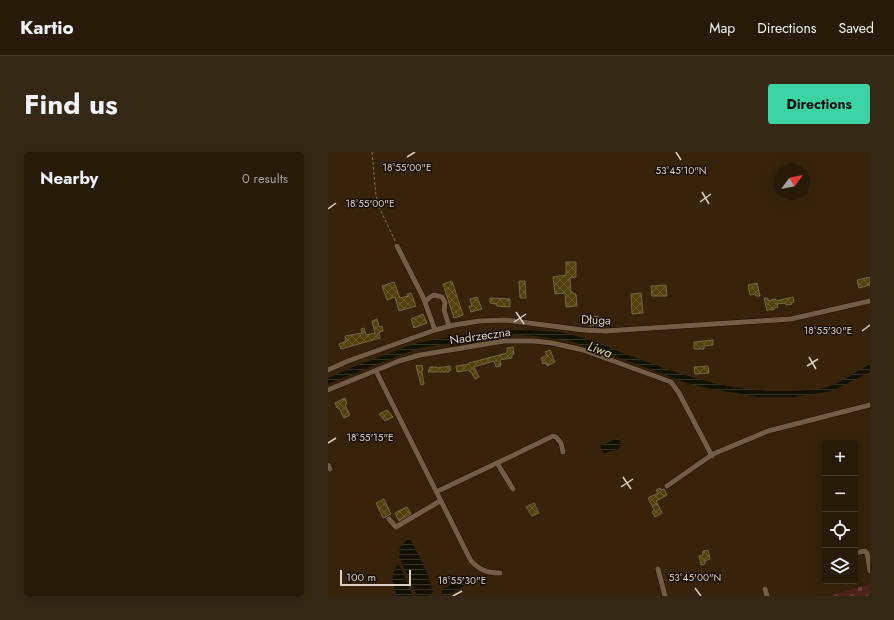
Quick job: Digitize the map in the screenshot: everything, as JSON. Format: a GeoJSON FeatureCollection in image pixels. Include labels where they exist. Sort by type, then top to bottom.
{"type":"FeatureCollection","features":[{"type":"Feature","properties":{"kind":"street"},"geometry":{"type":"LineString","coordinates":[[397,246],[425,302],[435,330]]}},
{"type":"Feature","properties":{"kind":"street"},"geometry":{"type":"LineString","coordinates":[[425,302],[434,295],[442,297],[445,302],[445,314],[449,326]]}},
{"type":"Feature","properties":{"kind":"street","name":"Długa"},"geometry":{"type":"LineString","coordinates":[[328,370],[435,330],[479,321],[506,320],[583,330],[606,331],[791,319],[870,301]]}},
{"type":"Feature","properties":{"kind":"street","name":"Nadrzeczna"},"geometry":{"type":"LineString","coordinates":[[328,390],[399,361],[420,355],[504,341],[534,341],[552,343],[583,350],[671,382],[679,393],[712,456]]}},
{"type":"Feature","properties":{"kind":"street"},"geometry":{"type":"LineString","coordinates":[[376,371],[471,561],[476,567],[483,571],[500,573]]}},
{"type":"Feature","properties":{"kind":"street"},"geometry":{"type":"LineString","coordinates":[[667,486],[712,456],[768,431],[870,405]]}},
{"type":"Feature","properties":{"kind":"street"},"geometry":{"type":"LineString","coordinates":[[436,492],[552,436],[556,437],[561,443],[563,452]]}},
{"type":"Feature","properties":{"kind":"street"},"geometry":{"type":"LineString","coordinates":[[497,463],[513,489]]}},
{"type":"Feature","properties":{"kind":"street"},"geometry":{"type":"LineString","coordinates":[[389,519],[396,527],[440,501]]}},
{"type":"Feature","properties":{"kind":"street"},"geometry":{"type":"LineString","coordinates":[[858,552],[865,551],[867,553],[870,571]]}},
{"type":"Feature","properties":{"kind":"street"},"geometry":{"type":"LineString","coordinates":[[658,569],[664,596]]}},
{"type":"Feature","properties":{"kind":"street"},"geometry":{"type":"LineString","coordinates":[[765,589],[767,596]]}},
{"type":"Feature","properties":{"kind":"path"},"geometry":{"type":"LineString","coordinates":[[372,152],[376,196],[380,209],[397,246]]}},
{"type":"Feature","properties":{"kind":"green space"},"geometry":{"type":"Polygon","coordinates":[[[870,584],[870,596],[832,596],[832,595],[870,584]]]}},
{"type":"Feature","properties":{"kind":"water","name":"Liwa"},"geometry":{"type":"Polygon","coordinates":[[[517,329],[560,332],[577,336],[652,364],[702,380],[754,390],[787,391],[816,389],[827,387],[849,377],[870,364],[870,372],[834,390],[826,392],[794,397],[758,397],[706,388],[687,383],[570,341],[515,335],[423,347],[328,384],[328,378],[413,344],[436,339],[517,329]]]}},
{"type":"Feature","properties":{"kind":"water"},"geometry":{"type":"Polygon","coordinates":[[[616,439],[620,440],[621,446],[604,454],[600,446],[616,439]]]}},
{"type":"Feature","properties":{"kind":"water"},"geometry":{"type":"Polygon","coordinates":[[[407,540],[411,540],[428,575],[433,592],[429,596],[417,596],[399,557],[400,547],[407,540]]]}},
{"type":"Feature","properties":{"kind":"water"},"geometry":{"type":"Polygon","coordinates":[[[398,565],[400,566],[413,596],[397,596],[393,584],[393,572],[398,565]]]}},
{"type":"Feature","properties":{"kind":"water"},"geometry":{"type":"Polygon","coordinates":[[[468,575],[471,579],[468,583],[447,596],[442,594],[442,591],[445,588],[468,575]]]}},
{"type":"Feature","properties":{"kind":"building"},"geometry":{"type":"Polygon","coordinates":[[[566,262],[576,262],[576,277],[570,278],[571,292],[576,294],[577,306],[566,307],[565,293],[555,294],[553,277],[566,275],[566,262]]]}},
{"type":"Feature","properties":{"kind":"building"},"geometry":{"type":"Polygon","coordinates":[[[870,277],[870,285],[859,288],[857,280],[870,277]]]}},
{"type":"Feature","properties":{"kind":"building"},"geometry":{"type":"Polygon","coordinates":[[[452,281],[463,315],[454,318],[443,284],[452,281]]]}},
{"type":"Feature","properties":{"kind":"building"},"geometry":{"type":"Polygon","coordinates":[[[519,281],[525,281],[526,298],[520,298],[519,281]]]}},
{"type":"Feature","properties":{"kind":"building"},"geometry":{"type":"Polygon","coordinates":[[[394,282],[400,298],[408,296],[407,294],[411,293],[416,306],[399,311],[395,297],[387,300],[382,286],[394,282]]]}},
{"type":"Feature","properties":{"kind":"building"},"geometry":{"type":"Polygon","coordinates":[[[757,283],[760,296],[756,296],[755,294],[750,295],[748,285],[757,283]]]}},
{"type":"Feature","properties":{"kind":"building"},"geometry":{"type":"Polygon","coordinates":[[[666,285],[667,296],[652,296],[651,286],[666,285]]]}},
{"type":"Feature","properties":{"kind":"building"},"geometry":{"type":"Polygon","coordinates":[[[641,293],[643,313],[632,314],[631,294],[641,293]]]}},
{"type":"Feature","properties":{"kind":"building"},"geometry":{"type":"Polygon","coordinates":[[[477,297],[482,309],[471,312],[469,306],[472,306],[470,299],[477,297]]]}},
{"type":"Feature","properties":{"kind":"building"},"geometry":{"type":"Polygon","coordinates":[[[793,297],[794,302],[791,303],[792,304],[777,304],[778,307],[774,308],[774,310],[770,309],[767,311],[764,298],[768,298],[768,301],[776,299],[776,301],[793,297]]]}},
{"type":"Feature","properties":{"kind":"building"},"geometry":{"type":"Polygon","coordinates":[[[490,298],[510,299],[510,307],[497,306],[496,304],[490,303],[490,298]]]}},
{"type":"Feature","properties":{"kind":"building"},"geometry":{"type":"Polygon","coordinates":[[[423,314],[427,323],[414,328],[411,319],[423,314]]]}},
{"type":"Feature","properties":{"kind":"building"},"geometry":{"type":"Polygon","coordinates":[[[598,316],[598,318],[601,318],[602,324],[590,326],[589,317],[598,316]]]}},
{"type":"Feature","properties":{"kind":"building"},"geometry":{"type":"Polygon","coordinates":[[[377,319],[379,327],[382,326],[383,331],[379,332],[380,338],[341,349],[339,344],[346,341],[345,336],[362,333],[361,329],[364,328],[366,335],[375,333],[372,321],[377,319]]]}},
{"type":"Feature","properties":{"kind":"building"},"geometry":{"type":"Polygon","coordinates":[[[713,340],[713,345],[704,346],[704,349],[694,349],[694,342],[713,340]]]}},
{"type":"Feature","properties":{"kind":"building"},"geometry":{"type":"Polygon","coordinates":[[[513,347],[514,354],[512,355],[512,358],[500,360],[501,366],[496,367],[494,361],[474,367],[479,377],[475,379],[469,370],[457,372],[456,366],[469,364],[507,353],[507,348],[513,347]]]}},
{"type":"Feature","properties":{"kind":"building"},"geometry":{"type":"Polygon","coordinates":[[[550,350],[555,362],[547,366],[546,363],[543,364],[541,358],[547,355],[545,352],[550,350]]]}},
{"type":"Feature","properties":{"kind":"building"},"geometry":{"type":"Polygon","coordinates":[[[422,365],[424,384],[421,385],[416,366],[422,365]]]}},
{"type":"Feature","properties":{"kind":"building"},"geometry":{"type":"Polygon","coordinates":[[[450,366],[451,370],[449,370],[449,372],[428,372],[430,367],[437,368],[450,366]]]}},
{"type":"Feature","properties":{"kind":"building"},"geometry":{"type":"Polygon","coordinates":[[[708,366],[709,373],[695,374],[694,367],[708,366]]]}},
{"type":"Feature","properties":{"kind":"building"},"geometry":{"type":"Polygon","coordinates":[[[345,398],[347,404],[345,405],[350,415],[344,418],[335,403],[345,398]]]}},
{"type":"Feature","properties":{"kind":"building"},"geometry":{"type":"Polygon","coordinates":[[[387,410],[393,417],[385,421],[379,414],[387,410]]]}},
{"type":"Feature","properties":{"kind":"building"},"geometry":{"type":"Polygon","coordinates":[[[660,488],[661,490],[664,489],[667,495],[656,501],[662,513],[655,517],[652,512],[654,510],[648,498],[658,493],[656,490],[660,488]]]}},
{"type":"Feature","properties":{"kind":"building"},"geometry":{"type":"Polygon","coordinates":[[[384,499],[391,514],[383,518],[376,503],[384,499]]]}},
{"type":"Feature","properties":{"kind":"building"},"geometry":{"type":"Polygon","coordinates":[[[534,503],[539,513],[532,516],[526,507],[534,503]]]}},
{"type":"Feature","properties":{"kind":"building"},"geometry":{"type":"Polygon","coordinates":[[[407,507],[411,514],[399,521],[395,513],[407,507]]]}},
{"type":"Feature","properties":{"kind":"building"},"geometry":{"type":"Polygon","coordinates":[[[708,550],[710,559],[705,561],[705,564],[701,565],[699,556],[703,555],[703,551],[708,550]]]}}]}
